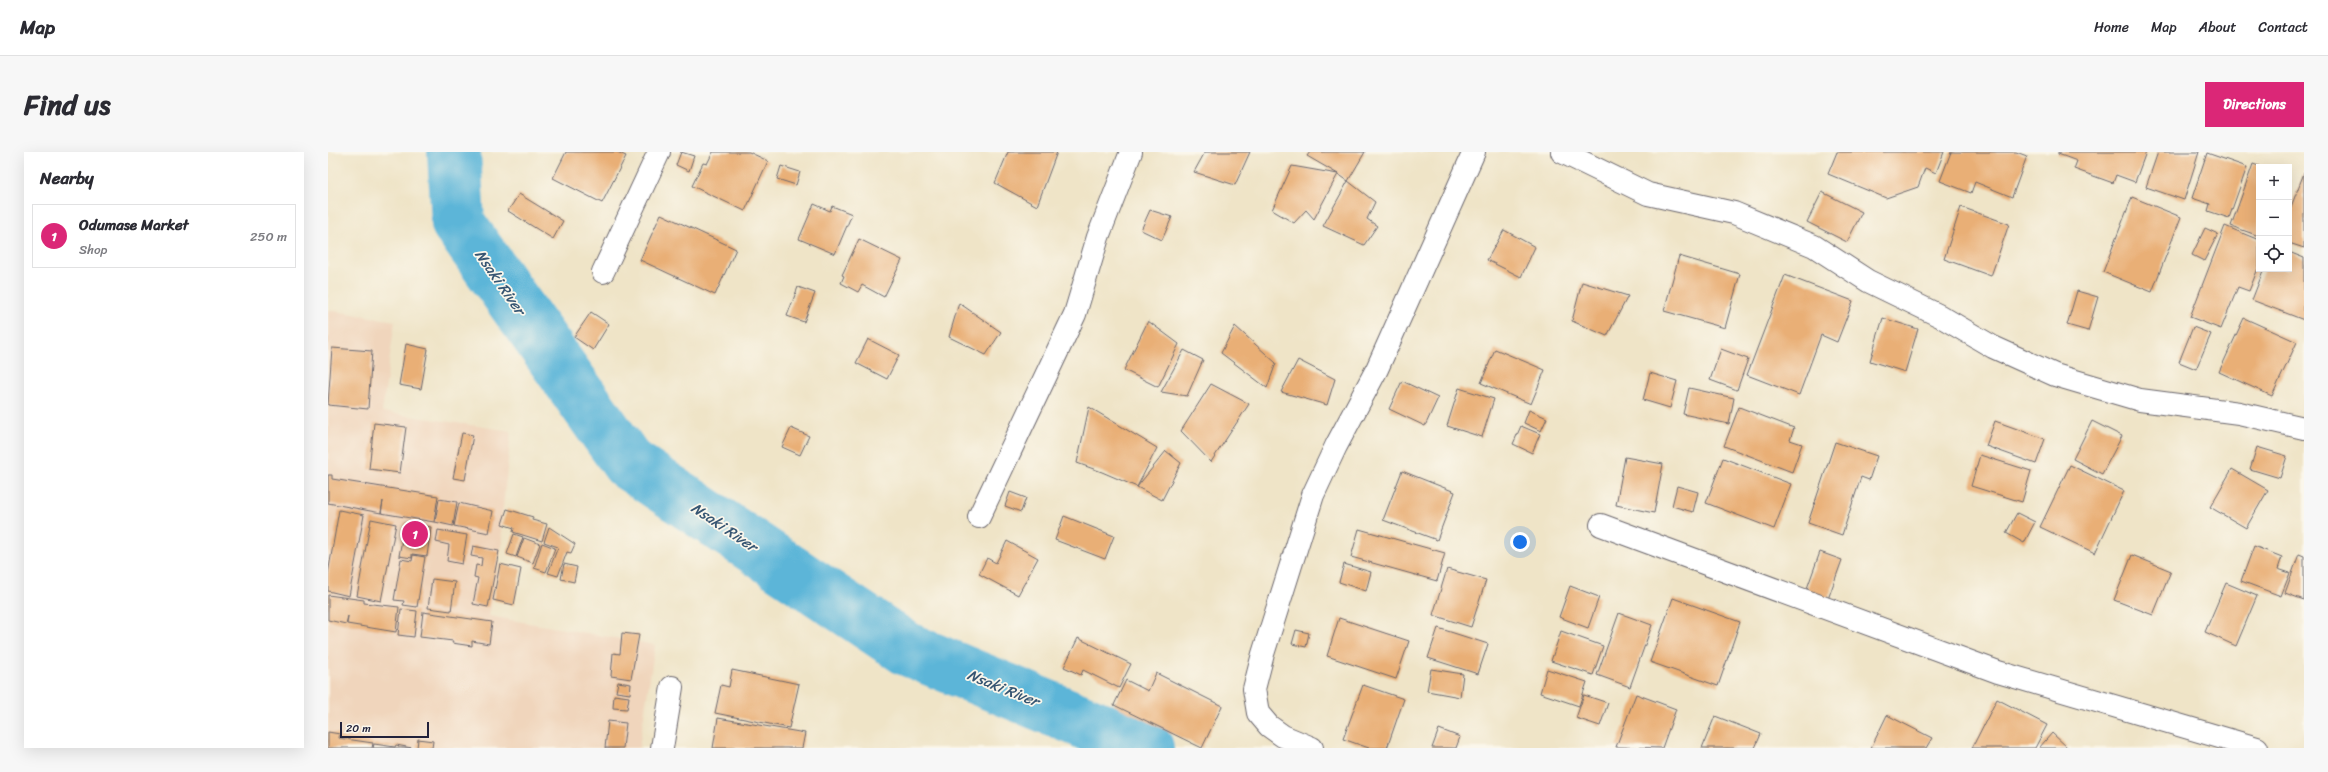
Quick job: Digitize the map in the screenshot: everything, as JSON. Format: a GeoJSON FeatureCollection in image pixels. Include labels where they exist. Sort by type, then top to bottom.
{"type":"FeatureCollection","features":[{"type":"Feature","properties":{"kind":"street"},"geometry":{"type":"LineString","coordinates":[[603,272],[659,152]]}},
{"type":"Feature","properties":{"kind":"street"},"geometry":{"type":"LineString","coordinates":[[979,517],[1075,314],[1098,237],[1131,152]]}},
{"type":"Feature","properties":{"kind":"street"},"geometry":{"type":"LineString","coordinates":[[1312,748],[1283,736],[1269,726],[1258,713],[1254,689],[1263,654],[1313,495],[1336,446],[1377,369],[1474,152]]}},
{"type":"Feature","properties":{"kind":"street"},"geometry":{"type":"LineString","coordinates":[[1562,152],[1648,194],[1734,213],[1814,246],[1868,281],[1940,316],[1993,347],[2055,375],[2140,400],[2240,413],[2304,428]]}},
{"type":"Feature","properties":{"kind":"street"},"geometry":{"type":"LineString","coordinates":[[1600,525],[1998,672],[2257,748]]}},
{"type":"Feature","properties":{"kind":"street"},"geometry":{"type":"LineString","coordinates":[[662,748],[672,687]]}},
{"type":"Feature","properties":{"kind":"shaded area"},"geometry":{"type":"Polygon","coordinates":[[[328,310],[395,321],[382,412],[511,431],[501,526],[502,542],[489,616],[655,645],[639,748],[328,748],[328,310]]]}},
{"type":"Feature","properties":{"kind":"building"},"geometry":{"type":"Polygon","coordinates":[[[566,152],[617,152],[626,156],[602,203],[553,178],[566,152]]]}},
{"type":"Feature","properties":{"kind":"building"},"geometry":{"type":"Polygon","coordinates":[[[681,152],[694,156],[689,171],[676,165],[681,152]]]}},
{"type":"Feature","properties":{"kind":"building"},"geometry":{"type":"Polygon","coordinates":[[[713,152],[749,152],[768,161],[745,211],[692,186],[703,163],[707,164],[713,152]]]}},
{"type":"Feature","properties":{"kind":"building"},"geometry":{"type":"Polygon","coordinates":[[[1008,152],[1057,152],[1037,206],[995,183],[1008,152]]]}},
{"type":"Feature","properties":{"kind":"building"},"geometry":{"type":"Polygon","coordinates":[[[1205,152],[1250,152],[1235,185],[1194,172],[1205,152]]]}},
{"type":"Feature","properties":{"kind":"building"},"geometry":{"type":"Polygon","coordinates":[[[1310,152],[1365,152],[1348,181],[1307,156],[1310,152]]]}},
{"type":"Feature","properties":{"kind":"building"},"geometry":{"type":"Polygon","coordinates":[[[1837,152],[1944,152],[1936,173],[1925,168],[1918,187],[1886,198],[1828,174],[1837,152]]]}},
{"type":"Feature","properties":{"kind":"building"},"geometry":{"type":"Polygon","coordinates":[[[1951,152],[2016,152],[2027,156],[2012,197],[1975,182],[1971,193],[1940,181],[1951,152]]]}},
{"type":"Feature","properties":{"kind":"building"},"geometry":{"type":"Polygon","coordinates":[[[2058,152],[2146,152],[2135,182],[2116,175],[2113,183],[2074,169],[2077,161],[2058,154],[2058,152]]]}},
{"type":"Feature","properties":{"kind":"building"},"geometry":{"type":"Polygon","coordinates":[[[2158,152],[2199,152],[2184,200],[2146,187],[2158,152]]]}},
{"type":"Feature","properties":{"kind":"building"},"geometry":{"type":"Polygon","coordinates":[[[2207,153],[2247,167],[2229,218],[2208,211],[2210,204],[2192,198],[2207,153]]]}},
{"type":"Feature","properties":{"kind":"building"},"geometry":{"type":"Polygon","coordinates":[[[2253,164],[2256,165],[2256,235],[2231,226],[2253,164]]]}},
{"type":"Feature","properties":{"kind":"building"},"geometry":{"type":"Polygon","coordinates":[[[781,166],[800,172],[796,185],[777,179],[781,166]]]}},
{"type":"Feature","properties":{"kind":"building"},"geometry":{"type":"Polygon","coordinates":[[[1292,166],[1338,174],[1314,219],[1306,210],[1294,223],[1272,210],[1292,166]]]}},
{"type":"Feature","properties":{"kind":"building"},"geometry":{"type":"Polygon","coordinates":[[[2304,173],[2304,248],[2292,244],[2292,204],[2304,173]]]}},
{"type":"Feature","properties":{"kind":"building"},"geometry":{"type":"Polygon","coordinates":[[[1348,181],[1375,202],[1367,219],[1377,226],[1364,245],[1323,226],[1348,181]]]}},
{"type":"Feature","properties":{"kind":"building"},"geometry":{"type":"Polygon","coordinates":[[[1822,192],[1862,212],[1847,242],[1807,222],[1822,192]]]}},
{"type":"Feature","properties":{"kind":"building"},"geometry":{"type":"Polygon","coordinates":[[[519,194],[563,221],[553,239],[508,211],[519,194]]]}},
{"type":"Feature","properties":{"kind":"building"},"geometry":{"type":"Polygon","coordinates":[[[2132,197],[2181,217],[2152,292],[2103,272],[2132,197]]]}},
{"type":"Feature","properties":{"kind":"building"},"geometry":{"type":"Polygon","coordinates":[[[814,204],[830,211],[832,206],[852,214],[835,254],[799,239],[814,204]]]}},
{"type":"Feature","properties":{"kind":"building"},"geometry":{"type":"Polygon","coordinates":[[[1961,207],[2009,224],[1991,276],[1944,259],[1961,207]]]}},
{"type":"Feature","properties":{"kind":"building"},"geometry":{"type":"Polygon","coordinates":[[[1150,210],[1172,217],[1162,240],[1141,230],[1150,210]]]}},
{"type":"Feature","properties":{"kind":"building"},"geometry":{"type":"Polygon","coordinates":[[[661,214],[736,249],[715,295],[640,260],[661,214]]]}},
{"type":"Feature","properties":{"kind":"building"},"geometry":{"type":"Polygon","coordinates":[[[2225,226],[2256,239],[2257,272],[2249,291],[2238,287],[2221,329],[2190,317],[2225,226]]]}},
{"type":"Feature","properties":{"kind":"building"},"geometry":{"type":"Polygon","coordinates":[[[2205,228],[2218,234],[2204,261],[2192,255],[2205,228]]]}},
{"type":"Feature","properties":{"kind":"building"},"geometry":{"type":"Polygon","coordinates":[[[1504,230],[1535,247],[1521,277],[1487,260],[1504,230]]]}},
{"type":"Feature","properties":{"kind":"building"},"geometry":{"type":"Polygon","coordinates":[[[859,239],[902,260],[884,297],[862,285],[858,292],[841,283],[844,276],[842,275],[859,239]]]}},
{"type":"Feature","properties":{"kind":"building"},"geometry":{"type":"Polygon","coordinates":[[[2292,253],[2304,258],[2304,320],[2252,300],[2263,272],[2292,272],[2292,253]]]}},
{"type":"Feature","properties":{"kind":"building"},"geometry":{"type":"Polygon","coordinates":[[[1679,256],[1740,274],[1725,328],[1664,311],[1679,256]]]}},
{"type":"Feature","properties":{"kind":"building"},"geometry":{"type":"Polygon","coordinates":[[[1785,275],[1853,301],[1837,342],[1821,335],[1799,395],[1747,375],[1785,275]]]}},
{"type":"Feature","properties":{"kind":"building"},"geometry":{"type":"Polygon","coordinates":[[[1582,282],[1628,296],[1607,336],[1572,321],[1582,282]]]}},
{"type":"Feature","properties":{"kind":"building"},"geometry":{"type":"Polygon","coordinates":[[[798,287],[815,293],[804,322],[787,316],[798,287]]]}},
{"type":"Feature","properties":{"kind":"building"},"geometry":{"type":"Polygon","coordinates":[[[2077,291],[2098,297],[2088,331],[2067,325],[2077,291]]]}},
{"type":"Feature","properties":{"kind":"building"},"geometry":{"type":"Polygon","coordinates":[[[959,303],[1001,332],[986,355],[949,337],[959,303]]]}},
{"type":"Feature","properties":{"kind":"building"},"geometry":{"type":"Polygon","coordinates":[[[591,312],[609,324],[593,350],[574,337],[591,312]]]}},
{"type":"Feature","properties":{"kind":"building"},"geometry":{"type":"Polygon","coordinates":[[[1883,318],[1918,329],[1905,372],[1870,361],[1883,318]]]}},
{"type":"Feature","properties":{"kind":"building"},"geometry":{"type":"Polygon","coordinates":[[[2244,318],[2297,342],[2272,396],[2219,372],[2244,318]]]}},
{"type":"Feature","properties":{"kind":"building"},"geometry":{"type":"Polygon","coordinates":[[[1148,321],[1179,344],[1158,387],[1124,370],[1148,321]]]}},
{"type":"Feature","properties":{"kind":"building"},"geometry":{"type":"Polygon","coordinates":[[[1235,326],[1276,363],[1267,388],[1221,353],[1235,326]]]}},
{"type":"Feature","properties":{"kind":"building"},"geometry":{"type":"Polygon","coordinates":[[[2193,327],[2211,334],[2196,369],[2179,362],[2193,327]]]}},
{"type":"Feature","properties":{"kind":"building"},"geometry":{"type":"Polygon","coordinates":[[[868,339],[899,355],[887,379],[856,363],[868,339]]]}},
{"type":"Feature","properties":{"kind":"building"},"geometry":{"type":"Polygon","coordinates":[[[406,344],[428,349],[421,389],[399,385],[406,344]]]}},
{"type":"Feature","properties":{"kind":"building"},"geometry":{"type":"Polygon","coordinates":[[[332,348],[372,351],[368,409],[328,405],[332,348]]]}},
{"type":"Feature","properties":{"kind":"building"},"geometry":{"type":"Polygon","coordinates":[[[1495,349],[1545,370],[1531,404],[1481,383],[1495,349]]]}},
{"type":"Feature","properties":{"kind":"building"},"geometry":{"type":"Polygon","coordinates":[[[1721,349],[1748,359],[1737,390],[1710,380],[1721,349]]]}},
{"type":"Feature","properties":{"kind":"building"},"geometry":{"type":"Polygon","coordinates":[[[1184,350],[1203,360],[1187,396],[1161,392],[1184,350]]]}},
{"type":"Feature","properties":{"kind":"building"},"geometry":{"type":"Polygon","coordinates":[[[1298,360],[1335,379],[1327,405],[1281,392],[1298,360]]]}},
{"type":"Feature","properties":{"kind":"building"},"geometry":{"type":"Polygon","coordinates":[[[1650,373],[1677,381],[1670,408],[1643,400],[1650,373]]]}},
{"type":"Feature","properties":{"kind":"building"},"geometry":{"type":"Polygon","coordinates":[[[1402,381],[1438,398],[1425,426],[1389,409],[1402,381]]]}},
{"type":"Feature","properties":{"kind":"building"},"geometry":{"type":"Polygon","coordinates":[[[1211,384],[1249,404],[1211,462],[1181,431],[1211,384]]]}},
{"type":"Feature","properties":{"kind":"building"},"geometry":{"type":"Polygon","coordinates":[[[1459,388],[1494,399],[1482,437],[1447,426],[1459,388]]]}},
{"type":"Feature","properties":{"kind":"building"},"geometry":{"type":"Polygon","coordinates":[[[1689,388],[1734,398],[1729,424],[1683,414],[1689,388]]]}},
{"type":"Feature","properties":{"kind":"building"},"geometry":{"type":"Polygon","coordinates":[[[1089,407],[1157,448],[1137,487],[1077,463],[1089,407]]]}},
{"type":"Feature","properties":{"kind":"building"},"geometry":{"type":"Polygon","coordinates":[[[1739,407],[1794,428],[1790,440],[1802,444],[1792,472],[1724,446],[1739,407]]]}},
{"type":"Feature","properties":{"kind":"building"},"geometry":{"type":"Polygon","coordinates":[[[1529,410],[1547,418],[1541,431],[1524,423],[1529,410]]]}},
{"type":"Feature","properties":{"kind":"building"},"geometry":{"type":"Polygon","coordinates":[[[1995,421],[2045,439],[2036,464],[1986,446],[1995,421]]]}},
{"type":"Feature","properties":{"kind":"building"},"geometry":{"type":"Polygon","coordinates":[[[2092,421],[2122,436],[2102,474],[2073,459],[2092,421]]]}},
{"type":"Feature","properties":{"kind":"building"},"geometry":{"type":"Polygon","coordinates":[[[374,423],[406,427],[400,473],[369,469],[374,423]]]}},
{"type":"Feature","properties":{"kind":"building"},"geometry":{"type":"Polygon","coordinates":[[[1521,426],[1540,434],[1532,453],[1513,444],[1521,426]]]}},
{"type":"Feature","properties":{"kind":"building"},"geometry":{"type":"Polygon","coordinates":[[[791,428],[809,436],[800,455],[782,447],[791,428]]]}},
{"type":"Feature","properties":{"kind":"building"},"geometry":{"type":"Polygon","coordinates":[[[462,433],[473,435],[465,480],[453,478],[462,433]]]}},
{"type":"Feature","properties":{"kind":"building"},"geometry":{"type":"Polygon","coordinates":[[[1835,442],[1877,456],[1869,480],[1861,477],[1842,535],[1808,523],[1835,442]]]}},
{"type":"Feature","properties":{"kind":"building"},"geometry":{"type":"Polygon","coordinates":[[[2257,447],[2287,456],[2280,478],[2250,469],[2257,447]]]}},
{"type":"Feature","properties":{"kind":"building"},"geometry":{"type":"Polygon","coordinates":[[[1166,451],[1181,463],[1162,500],[1137,487],[1166,451]]]}},
{"type":"Feature","properties":{"kind":"building"},"geometry":{"type":"Polygon","coordinates":[[[1980,455],[2031,471],[2022,502],[1971,486],[1980,455]]]}},
{"type":"Feature","properties":{"kind":"building"},"geometry":{"type":"Polygon","coordinates":[[[1625,457],[1663,464],[1654,513],[1616,505],[1625,457]]]}},
{"type":"Feature","properties":{"kind":"building"},"geometry":{"type":"Polygon","coordinates":[[[1723,458],[1791,484],[1774,529],[1706,503],[1723,458]]]}},
{"type":"Feature","properties":{"kind":"building"},"geometry":{"type":"Polygon","coordinates":[[[2070,465],[2124,491],[2095,553],[2040,527],[2070,465]]]}},
{"type":"Feature","properties":{"kind":"building"},"geometry":{"type":"Polygon","coordinates":[[[2232,469],[2268,490],[2246,528],[2210,507],[2232,469]]]}},
{"type":"Feature","properties":{"kind":"building"},"geometry":{"type":"Polygon","coordinates":[[[1402,471],[1455,492],[1437,540],[1383,520],[1402,471]]]}},
{"type":"Feature","properties":{"kind":"building"},"geometry":{"type":"Polygon","coordinates":[[[328,475],[332,475],[332,479],[438,496],[434,522],[328,503],[328,475]]]}},
{"type":"Feature","properties":{"kind":"building"},"geometry":{"type":"Polygon","coordinates":[[[1677,486],[1698,492],[1693,512],[1672,506],[1677,486]]]}},
{"type":"Feature","properties":{"kind":"building"},"geometry":{"type":"Polygon","coordinates":[[[1010,492],[1026,498],[1021,512],[1005,506],[1010,492]]]}},
{"type":"Feature","properties":{"kind":"building"},"geometry":{"type":"Polygon","coordinates":[[[439,499],[457,502],[453,526],[435,522],[439,499]]]}},
{"type":"Feature","properties":{"kind":"building"},"geometry":{"type":"Polygon","coordinates":[[[459,503],[493,511],[489,533],[454,526],[459,503]]]}},
{"type":"Feature","properties":{"kind":"building"},"geometry":{"type":"Polygon","coordinates":[[[507,509],[533,517],[532,520],[547,524],[542,541],[513,532],[514,528],[502,524],[507,509]]]}},
{"type":"Feature","properties":{"kind":"building"},"geometry":{"type":"Polygon","coordinates":[[[339,510],[364,515],[349,596],[328,591],[328,574],[339,510]]]}},
{"type":"Feature","properties":{"kind":"building"},"geometry":{"type":"Polygon","coordinates":[[[2017,513],[2035,522],[2024,543],[2006,533],[2017,513]]]}},
{"type":"Feature","properties":{"kind":"building"},"geometry":{"type":"Polygon","coordinates":[[[1064,516],[1114,536],[1105,559],[1055,540],[1064,516]]]}},
{"type":"Feature","properties":{"kind":"building"},"geometry":{"type":"Polygon","coordinates":[[[371,519],[396,524],[381,601],[357,596],[371,519]]]}},
{"type":"Feature","properties":{"kind":"building"},"geometry":{"type":"Polygon","coordinates":[[[405,523],[431,527],[427,556],[412,554],[412,558],[399,556],[405,523]]]}},
{"type":"Feature","properties":{"kind":"building"},"geometry":{"type":"Polygon","coordinates":[[[549,527],[575,544],[571,553],[567,552],[558,576],[548,573],[558,547],[544,542],[549,527]]]}},
{"type":"Feature","properties":{"kind":"building"},"geometry":{"type":"Polygon","coordinates":[[[1359,529],[1445,553],[1437,581],[1351,557],[1359,529]]]}},
{"type":"Feature","properties":{"kind":"building"},"geometry":{"type":"Polygon","coordinates":[[[438,530],[467,535],[462,564],[447,561],[449,545],[436,542],[438,530]]]}},
{"type":"Feature","properties":{"kind":"building"},"geometry":{"type":"Polygon","coordinates":[[[514,534],[523,537],[516,557],[507,554],[514,534]]]}},
{"type":"Feature","properties":{"kind":"building"},"geometry":{"type":"Polygon","coordinates":[[[524,538],[540,544],[533,563],[517,557],[524,538]]]}},
{"type":"Feature","properties":{"kind":"building"},"geometry":{"type":"Polygon","coordinates":[[[1007,541],[1038,558],[1018,595],[979,574],[987,558],[996,563],[1007,541]]]}},
{"type":"Feature","properties":{"kind":"building"},"geometry":{"type":"Polygon","coordinates":[[[542,543],[555,548],[546,572],[534,568],[542,543]]]}},
{"type":"Feature","properties":{"kind":"building"},"geometry":{"type":"Polygon","coordinates":[[[473,546],[499,551],[488,607],[473,604],[478,578],[474,577],[476,565],[481,566],[482,558],[471,556],[473,546]]]}},
{"type":"Feature","properties":{"kind":"building"},"geometry":{"type":"Polygon","coordinates":[[[2254,546],[2282,557],[2278,569],[2290,573],[2281,596],[2241,581],[2254,546]]]}},
{"type":"Feature","properties":{"kind":"building"},"geometry":{"type":"Polygon","coordinates":[[[1820,552],[1842,560],[1827,602],[1805,594],[1820,552]]]}},
{"type":"Feature","properties":{"kind":"building"},"geometry":{"type":"Polygon","coordinates":[[[2299,554],[2304,556],[2304,600],[2285,593],[2299,554]]]}},
{"type":"Feature","properties":{"kind":"building"},"geometry":{"type":"Polygon","coordinates":[[[413,555],[425,557],[417,607],[403,605],[404,601],[394,600],[401,559],[412,561],[413,555]]]}},
{"type":"Feature","properties":{"kind":"building"},"geometry":{"type":"Polygon","coordinates":[[[2132,555],[2171,571],[2153,615],[2114,600],[2132,555]]]}},
{"type":"Feature","properties":{"kind":"building"},"geometry":{"type":"Polygon","coordinates":[[[500,564],[521,569],[514,605],[493,600],[500,564]]]}},
{"type":"Feature","properties":{"kind":"building"},"geometry":{"type":"Polygon","coordinates":[[[564,564],[577,567],[574,582],[561,579],[564,564]]]}},
{"type":"Feature","properties":{"kind":"building"},"geometry":{"type":"Polygon","coordinates":[[[1344,564],[1371,572],[1366,591],[1339,582],[1344,564]]]}},
{"type":"Feature","properties":{"kind":"building"},"geometry":{"type":"Polygon","coordinates":[[[1447,569],[1486,580],[1471,627],[1433,615],[1447,569]]]}},
{"type":"Feature","properties":{"kind":"building"},"geometry":{"type":"Polygon","coordinates":[[[432,579],[455,582],[451,611],[428,608],[432,579]]]}},
{"type":"Feature","properties":{"kind":"building"},"geometry":{"type":"Polygon","coordinates":[[[2226,583],[2257,596],[2236,646],[2205,632],[2226,583]]]}},
{"type":"Feature","properties":{"kind":"building"},"geometry":{"type":"Polygon","coordinates":[[[1570,586],[1599,597],[1588,628],[1559,617],[1570,586]]]}},
{"type":"Feature","properties":{"kind":"building"},"geometry":{"type":"Polygon","coordinates":[[[328,595],[364,600],[364,603],[399,607],[396,632],[347,624],[348,616],[346,624],[328,620],[328,595]]]}},
{"type":"Feature","properties":{"kind":"building"},"geometry":{"type":"Polygon","coordinates":[[[1673,598],[1740,622],[1718,686],[1650,662],[1673,598]]]}},
{"type":"Feature","properties":{"kind":"building"},"geometry":{"type":"Polygon","coordinates":[[[401,609],[417,611],[414,637],[398,635],[401,609]]]}},
{"type":"Feature","properties":{"kind":"building"},"geometry":{"type":"Polygon","coordinates":[[[423,612],[492,622],[489,644],[472,641],[472,646],[452,643],[453,641],[420,637],[423,612]]]}},
{"type":"Feature","properties":{"kind":"building"},"geometry":{"type":"Polygon","coordinates":[[[1619,613],[1652,625],[1630,687],[1597,675],[1619,613]]]}},
{"type":"Feature","properties":{"kind":"building"},"geometry":{"type":"Polygon","coordinates":[[[1339,618],[1409,641],[1396,679],[1327,656],[1339,618]]]}},
{"type":"Feature","properties":{"kind":"building"},"geometry":{"type":"Polygon","coordinates":[[[1438,628],[1488,644],[1478,674],[1428,658],[1438,628]]]}},
{"type":"Feature","properties":{"kind":"building"},"geometry":{"type":"Polygon","coordinates":[[[1296,630],[1309,633],[1306,647],[1292,644],[1296,630]]]}},
{"type":"Feature","properties":{"kind":"building"},"geometry":{"type":"Polygon","coordinates":[[[1561,631],[1603,646],[1593,675],[1551,661],[1561,631]]]}},
{"type":"Feature","properties":{"kind":"building"},"geometry":{"type":"Polygon","coordinates":[[[622,633],[639,635],[631,679],[611,676],[613,653],[620,654],[622,633]]]}},
{"type":"Feature","properties":{"kind":"building"},"geometry":{"type":"Polygon","coordinates":[[[1078,638],[1131,664],[1119,688],[1083,670],[1081,675],[1064,667],[1078,638]]]}},
{"type":"Feature","properties":{"kind":"building"},"geometry":{"type":"Polygon","coordinates":[[[1431,669],[1463,674],[1460,697],[1427,691],[1431,669]]]}},
{"type":"Feature","properties":{"kind":"building"},"geometry":{"type":"Polygon","coordinates":[[[1547,669],[1587,682],[1579,706],[1540,693],[1547,669]]]}},
{"type":"Feature","properties":{"kind":"building"},"geometry":{"type":"Polygon","coordinates":[[[732,670],[799,684],[789,728],[715,713],[721,685],[729,687],[732,670]]]}},
{"type":"Feature","properties":{"kind":"building"},"geometry":{"type":"Polygon","coordinates":[[[1156,673],[1222,706],[1202,748],[1114,705],[1126,680],[1148,691],[1156,673]]]}},
{"type":"Feature","properties":{"kind":"building"},"geometry":{"type":"Polygon","coordinates":[[[618,682],[631,684],[630,694],[616,692],[618,682]]]}},
{"type":"Feature","properties":{"kind":"building"},"geometry":{"type":"Polygon","coordinates":[[[1363,685],[1404,699],[1387,748],[1369,748],[1343,739],[1363,685]]]}},
{"type":"Feature","properties":{"kind":"building"},"geometry":{"type":"Polygon","coordinates":[[[1636,694],[1676,709],[1662,748],[1616,747],[1636,694]]]}},
{"type":"Feature","properties":{"kind":"building"},"geometry":{"type":"Polygon","coordinates":[[[614,695],[629,697],[627,709],[613,708],[614,695]]]}},
{"type":"Feature","properties":{"kind":"building"},"geometry":{"type":"Polygon","coordinates":[[[1584,695],[1608,703],[1600,726],[1576,718],[1584,695]]]}},
{"type":"Feature","properties":{"kind":"building"},"geometry":{"type":"Polygon","coordinates":[[[1997,699],[2047,725],[2035,748],[1972,748],[1997,699]]]}},
{"type":"Feature","properties":{"kind":"building"},"geometry":{"type":"Polygon","coordinates":[[[1887,715],[1932,738],[1926,748],[1871,748],[1887,715]]]}},
{"type":"Feature","properties":{"kind":"building"},"geometry":{"type":"Polygon","coordinates":[[[1715,716],[1761,734],[1755,748],[1702,748],[1715,716]]]}},
{"type":"Feature","properties":{"kind":"building"},"geometry":{"type":"Polygon","coordinates":[[[718,718],[805,733],[802,748],[713,748],[718,718]]]}},
{"type":"Feature","properties":{"kind":"building"},"geometry":{"type":"Polygon","coordinates":[[[608,721],[626,723],[623,748],[605,748],[608,721]]]}},
{"type":"Feature","properties":{"kind":"building"},"geometry":{"type":"Polygon","coordinates":[[[1439,729],[1460,737],[1456,748],[1432,748],[1439,729]]]}},
{"type":"Feature","properties":{"kind":"building"},"geometry":{"type":"Polygon","coordinates":[[[328,732],[340,734],[339,738],[373,743],[372,748],[328,748],[328,732]]]}},
{"type":"Feature","properties":{"kind":"building"},"geometry":{"type":"Polygon","coordinates":[[[2052,733],[2068,748],[2039,748],[2052,733]]]}},
{"type":"Feature","properties":{"kind":"building"},"geometry":{"type":"Polygon","coordinates":[[[418,739],[433,741],[432,748],[417,748],[418,739]]]}},
{"type":"Feature","properties":{"kind":"building"},"geometry":{"type":"Polygon","coordinates":[[[374,744],[395,747],[396,745],[412,748],[373,748],[374,744]]]}},
{"type":"Feature","properties":{"kind":"waterway","name":"Nsaki River"},"geometry":{"type":"LineString","coordinates":[[454,152],[458,223],[628,463],[907,649],[1147,748]]}},
{"type":"Feature","properties":{"kind":"place","name":"Odumase Market"},"geometry":{"type":"Point","coordinates":[415,534]}}]}
